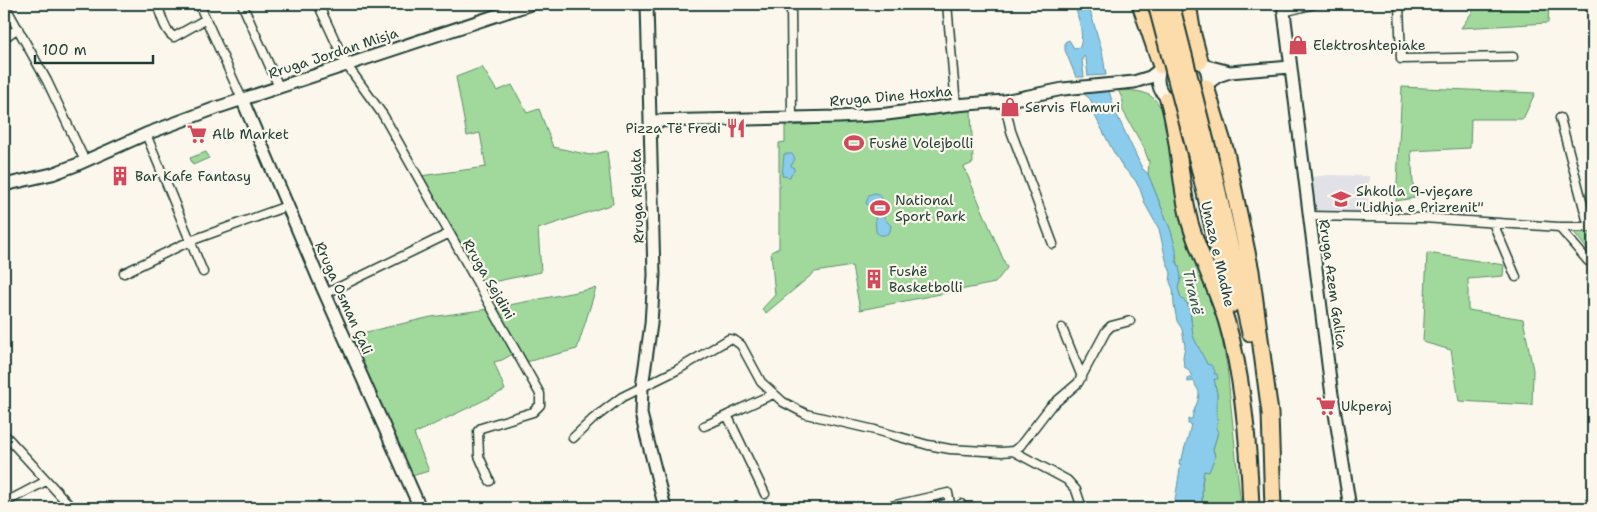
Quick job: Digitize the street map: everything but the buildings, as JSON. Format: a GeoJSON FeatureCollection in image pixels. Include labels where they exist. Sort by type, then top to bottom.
{"type":"FeatureCollection","features":[{"type":"Feature","properties":{"kind":"highway"},"geometry":{"type":"LineString","coordinates":[[1140,4],[1160,68]]}},
{"type":"Feature","properties":{"kind":"highway","name":"Unaza e Madhe"},"geometry":{"type":"LineString","coordinates":[[1156,4],[1205,162],[1255,358],[1265,433],[1268,508]]}},
{"type":"Feature","properties":{"kind":"highway","name":"Unaza e Madhe"},"geometry":{"type":"LineString","coordinates":[[1171,4],[1205,162],[1242,358],[1254,444],[1256,508]]}},
{"type":"Feature","properties":{"kind":"highway"},"geometry":{"type":"LineString","coordinates":[[1188,4],[1193,35],[1202,63]]}},
{"type":"Feature","properties":{"kind":"highway"},"geometry":{"type":"LineString","coordinates":[[1206,86],[1226,152],[1251,270],[1270,413],[1274,508]]}},
{"type":"Feature","properties":{"kind":"highway"},"geometry":{"type":"LineString","coordinates":[[1164,95],[1175,122],[1191,224],[1232,340],[1247,446],[1251,508]]}},
{"type":"Feature","properties":{"kind":"main road","name":"Rruga Jordan Misja"},"geometry":{"type":"LineString","coordinates":[[4,185],[52,174],[146,134],[242,99],[531,4]]}},
{"type":"Feature","properties":{"kind":"main road","name":"Rruga Riglata"},"geometry":{"type":"LineString","coordinates":[[647,4],[654,301],[642,387],[641,414],[665,508]]}},
{"type":"Feature","properties":{"kind":"main road","name":"Rruga Azem Galica"},"geometry":{"type":"LineString","coordinates":[[1283,8],[1331,388],[1350,508]]}},
{"type":"Feature","properties":{"kind":"main road","name":"Rruga Dine Hoxha"},"geometry":{"type":"LineString","coordinates":[[650,121],[863,116],[1004,101],[1063,88],[1128,83],[1150,77],[1170,57],[1181,54],[1192,56],[1202,63],[1230,72]]}},
{"type":"Feature","properties":{"kind":"main road"},"geometry":{"type":"LineString","coordinates":[[1202,63],[1207,72],[1206,86]]}},
{"type":"Feature","properties":{"kind":"main road","name":"Rruga Dine Hoxha"},"geometry":{"type":"LineString","coordinates":[[1128,83],[1164,95],[1176,103],[1189,103],[1201,96],[1206,86],[1218,76],[1230,72],[1290,67]]}},
{"type":"Feature","properties":{"kind":"main road"},"geometry":{"type":"LineString","coordinates":[[1160,68],[1158,84],[1164,95]]}},
{"type":"Feature","properties":{"kind":"main road","name":"Rruga Osman Çali"},"geometry":{"type":"LineString","coordinates":[[242,99],[420,508]]}},
{"type":"Feature","properties":{"kind":"street"},"geometry":{"type":"LineString","coordinates":[[4,4],[47,81],[85,161]]}},
{"type":"Feature","properties":{"kind":"street"},"geometry":{"type":"LineString","coordinates":[[156,4],[171,36],[174,37],[206,19]]}},
{"type":"Feature","properties":{"kind":"street"},"geometry":{"type":"LineString","coordinates":[[199,4],[242,99]]}},
{"type":"Feature","properties":{"kind":"street"},"geometry":{"type":"LineString","coordinates":[[242,4],[279,87]]}},
{"type":"Feature","properties":{"kind":"street","name":"Rruga Sejdini"},"geometry":{"type":"LineString","coordinates":[[318,4],[346,64],[382,115],[448,234],[514,345],[540,394],[541,400],[537,410],[478,430],[479,456],[490,481]]}},
{"type":"Feature","properties":{"kind":"street"},"geometry":{"type":"LineString","coordinates":[[791,4],[792,117]]}},
{"type":"Feature","properties":{"kind":"street"},"geometry":{"type":"LineString","coordinates":[[947,4],[956,105]]}},
{"type":"Feature","properties":{"kind":"street"},"geometry":{"type":"LineString","coordinates":[[1283,8],[1314,4]]}},
{"type":"Feature","properties":{"kind":"street"},"geometry":{"type":"LineString","coordinates":[[1399,4],[1401,59],[1513,57]]}},
{"type":"Feature","properties":{"kind":"street"},"geometry":{"type":"LineString","coordinates":[[4,38],[18,28]]}},
{"type":"Feature","properties":{"kind":"street"},"geometry":{"type":"LineString","coordinates":[[1004,101],[1011,131],[1053,244]]}},
{"type":"Feature","properties":{"kind":"street"},"geometry":{"type":"LineString","coordinates":[[1309,216],[1423,218],[1558,227],[1591,227],[1560,118]]}},
{"type":"Feature","properties":{"kind":"street"},"geometry":{"type":"LineString","coordinates":[[146,134],[203,272]]}},
{"type":"Feature","properties":{"kind":"street"},"geometry":{"type":"LineString","coordinates":[[124,273],[190,241],[287,206]]}},
{"type":"Feature","properties":{"kind":"street"},"geometry":{"type":"LineString","coordinates":[[1493,223],[1516,277]]}},
{"type":"Feature","properties":{"kind":"street"},"geometry":{"type":"LineString","coordinates":[[1558,227],[1588,261],[1593,263]]}},
{"type":"Feature","properties":{"kind":"street"},"geometry":{"type":"LineString","coordinates":[[326,294],[448,234]]}},
{"type":"Feature","properties":{"kind":"street"},"geometry":{"type":"LineString","coordinates":[[573,438],[593,419],[622,397],[677,370],[729,339],[741,345],[761,382],[783,402],[806,414],[928,445],[968,450],[1013,451],[1020,446],[1050,407],[1078,383],[1106,331],[1111,326],[1130,322]]}},
{"type":"Feature","properties":{"kind":"street"},"geometry":{"type":"LineString","coordinates":[[1062,328],[1082,377]]}},
{"type":"Feature","properties":{"kind":"street"},"geometry":{"type":"LineString","coordinates":[[704,426],[728,417],[751,402],[774,394]]}},
{"type":"Feature","properties":{"kind":"street"},"geometry":{"type":"LineString","coordinates":[[728,417],[765,494]]}},
{"type":"Feature","properties":{"kind":"street"},"geometry":{"type":"LineString","coordinates":[[4,434],[46,482],[72,508]]}},
{"type":"Feature","properties":{"kind":"street"},"geometry":{"type":"LineString","coordinates":[[1013,451],[1067,480],[1076,490],[1082,508]]}},
{"type":"Feature","properties":{"kind":"street"},"geometry":{"type":"LineString","coordinates":[[4,503],[46,482]]}},
{"type":"Feature","properties":{"kind":"street"},"geometry":{"type":"LineString","coordinates":[[882,508],[948,493],[950,503],[928,508]]}},
{"type":"Feature","properties":{"kind":"shaded area","name":"Shkolla 9-vjeçare \"Lidhja e Prizrenit\""},"geometry":{"type":"Polygon","coordinates":[[[1329,175],[1369,176],[1368,214],[1314,211],[1311,177],[1329,175]]]}},
{"type":"Feature","properties":{"kind":"green space"},"geometry":{"type":"Polygon","coordinates":[[[1516,4],[1549,4],[1548,23],[1461,28],[1475,8],[1516,7],[1516,4]]]}},
{"type":"Feature","properties":{"kind":"green space"},"geometry":{"type":"Polygon","coordinates":[[[482,67],[497,91],[512,85],[527,113],[539,109],[553,147],[590,155],[607,151],[613,204],[538,229],[541,272],[483,284],[420,176],[486,167],[480,133],[467,136],[456,77],[482,67]]]}},
{"type":"Feature","properties":{"kind":"green space"},"geometry":{"type":"Polygon","coordinates":[[[1402,87],[1535,93],[1523,119],[1471,119],[1470,148],[1411,151],[1414,198],[1396,201],[1402,87]]]}},
{"type":"Feature","properties":{"kind":"green space"},"geometry":{"type":"Polygon","coordinates":[[[1118,90],[1147,94],[1157,102],[1165,116],[1219,324],[1227,366],[1241,508],[1204,508],[1202,506],[1204,470],[1209,471],[1215,457],[1213,449],[1218,432],[1216,428],[1217,394],[1214,379],[1217,374],[1214,375],[1200,353],[1193,336],[1190,311],[1187,303],[1181,299],[1178,288],[1181,278],[1171,231],[1148,174],[1149,162],[1144,148],[1122,109],[1123,100],[1118,90]]]}},
{"type":"Feature","properties":{"kind":"green space","name":"National Sport Park"},"geometry":{"type":"Polygon","coordinates":[[[971,110],[973,163],[964,167],[1007,268],[995,283],[860,310],[852,266],[815,272],[766,313],[762,309],[775,295],[771,252],[779,248],[779,143],[785,142],[785,126],[902,119],[971,110]]]}},
{"type":"Feature","properties":{"kind":"green space"},"geometry":{"type":"Polygon","coordinates":[[[206,152],[209,158],[193,165],[190,158],[206,152]]]}},
{"type":"Feature","properties":{"kind":"green space"},"geometry":{"type":"Polygon","coordinates":[[[1574,232],[1593,232],[1593,257],[1574,232]]]}},
{"type":"Feature","properties":{"kind":"green space"},"geometry":{"type":"Polygon","coordinates":[[[1427,253],[1504,265],[1503,276],[1468,279],[1468,310],[1523,319],[1533,370],[1532,405],[1459,401],[1451,350],[1423,342],[1427,253]]]}},
{"type":"Feature","properties":{"kind":"green space"},"geometry":{"type":"Polygon","coordinates":[[[596,288],[577,349],[526,362],[520,350],[502,360],[494,362],[505,390],[414,434],[429,471],[408,477],[345,337],[431,317],[489,309],[596,288]]]}},
{"type":"Feature","properties":{"kind":"water"},"geometry":{"type":"Polygon","coordinates":[[[1075,4],[1088,4],[1102,51],[1106,75],[1088,76],[1084,56],[1082,60],[1084,77],[1076,77],[1065,50],[1065,42],[1069,40],[1074,48],[1080,47],[1082,36],[1075,4]]]}},
{"type":"Feature","properties":{"kind":"water"},"geometry":{"type":"Polygon","coordinates":[[[1109,91],[1115,111],[1142,168],[1148,174],[1171,231],[1181,278],[1178,288],[1181,298],[1187,303],[1190,311],[1193,336],[1207,364],[1211,365],[1215,371],[1214,374],[1217,374],[1218,379],[1214,379],[1217,394],[1218,420],[1216,428],[1218,432],[1213,449],[1215,457],[1209,472],[1204,471],[1202,506],[1204,508],[1179,508],[1178,504],[1174,503],[1181,464],[1179,464],[1180,459],[1182,459],[1191,424],[1188,424],[1188,419],[1192,419],[1199,392],[1194,381],[1188,382],[1187,378],[1192,377],[1188,369],[1184,367],[1185,346],[1182,329],[1177,321],[1173,289],[1170,282],[1171,273],[1159,229],[1145,204],[1135,180],[1123,167],[1113,151],[1094,114],[1090,99],[1083,93],[1109,91]]]}},
{"type":"Feature","properties":{"kind":"water"},"geometry":{"type":"Polygon","coordinates":[[[784,154],[792,154],[795,159],[791,166],[794,168],[794,171],[790,177],[782,176],[784,154]]]}},
{"type":"Feature","properties":{"kind":"water"},"geometry":{"type":"Polygon","coordinates":[[[874,193],[882,198],[883,215],[891,226],[890,231],[885,235],[880,235],[876,232],[875,215],[866,203],[869,195],[874,193]]]}},
{"type":"Feature","properties":{"kind":"place","name":"Elektroshtepiake"},"geometry":{"type":"Point","coordinates":[1298,45]}},
{"type":"Feature","properties":{"kind":"place","name":"Servis Flamuri"},"geometry":{"type":"Point","coordinates":[1010,107]}},
{"type":"Feature","properties":{"kind":"place","name":"Pizza Të Fredi"},"geometry":{"type":"Point","coordinates":[736,128]}},
{"type":"Feature","properties":{"kind":"place","name":"Alb Market"},"geometry":{"type":"Point","coordinates":[197,134]}},
{"type":"Feature","properties":{"kind":"place","name":"Fushë Volejbolli"},"geometry":{"type":"Point","coordinates":[854,143]}},
{"type":"Feature","properties":{"kind":"place","name":"Bar Kafe Fantasy"},"geometry":{"type":"Point","coordinates":[120,176]}},
{"type":"Feature","properties":{"kind":"place","name":"Shkolla 9-vjeçare \"Lidhja e Prizrenit\""},"geometry":{"type":"Point","coordinates":[1341,199]}},
{"type":"Feature","properties":{"kind":"place","name":"National Sport Park"},"geometry":{"type":"Point","coordinates":[880,208]}},
{"type":"Feature","properties":{"kind":"place","name":"Fushë Basketbolli"},"geometry":{"type":"Point","coordinates":[874,279]}},
{"type":"Feature","properties":{"kind":"place","name":"Ukperaj"},"geometry":{"type":"Point","coordinates":[1326,406]}},
{"type":"Feature","properties":{"kind":"water label","name":"Tiranë"},"geometry":{"type":"Point","coordinates":[1193,292]}}]}
